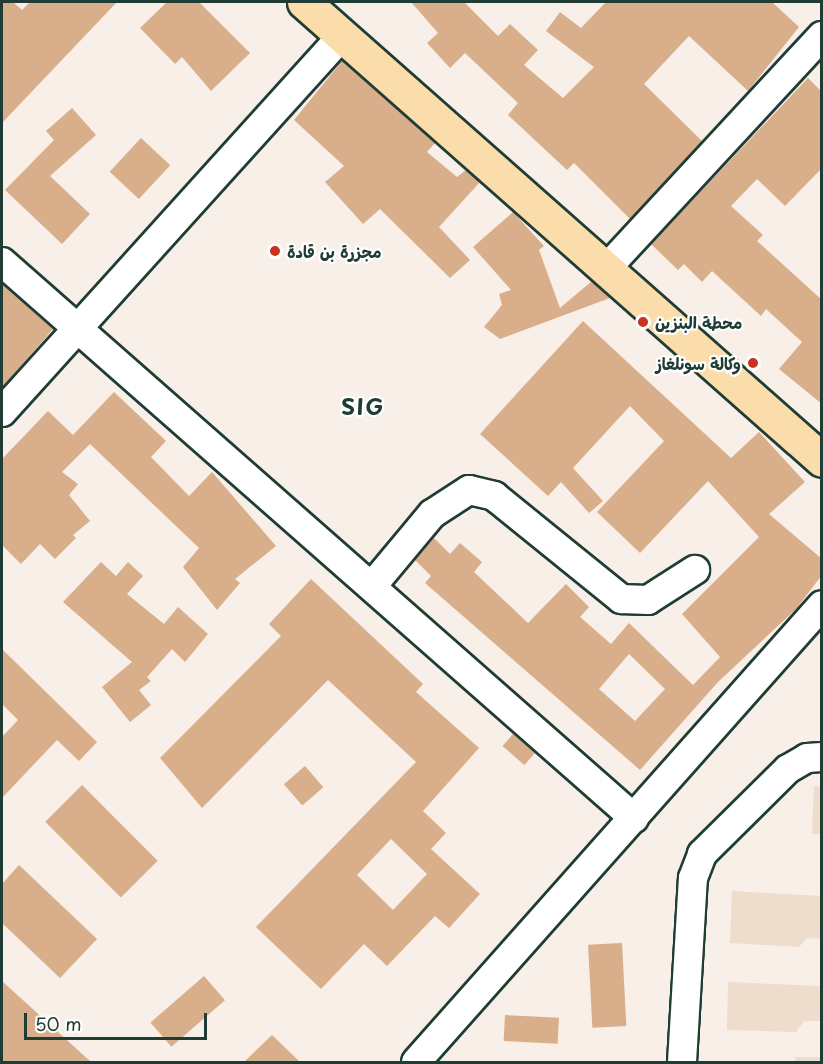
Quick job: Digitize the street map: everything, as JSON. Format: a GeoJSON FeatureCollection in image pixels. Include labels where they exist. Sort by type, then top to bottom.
{"type":"FeatureCollection","features":[{"type":"Feature","properties":{"kind":"main road"},"geometry":{"type":"LineString","coordinates":[[304,2],[822,460]]}},
{"type":"Feature","properties":{"kind":"street"},"geometry":{"type":"LineString","coordinates":[[2,412],[342,36]]}},
{"type":"Feature","properties":{"kind":"street"},"geometry":{"type":"LineString","coordinates":[[605,270],[822,36]]}},
{"type":"Feature","properties":{"kind":"street"},"geometry":{"type":"LineString","coordinates":[[2,262],[634,818]]}},
{"type":"Feature","properties":{"kind":"street"},"geometry":{"type":"LineString","coordinates":[[372,586],[432,514],[469,490],[494,496],[621,598],[635,603],[656,597],[695,570]]}},
{"type":"Feature","properties":{"kind":"street"},"geometry":{"type":"LineString","coordinates":[[416,1062],[822,605]]}},
{"type":"Feature","properties":{"kind":"street"},"geometry":{"type":"LineString","coordinates":[[682,1062],[693,878],[702,854],[788,770],[807,758],[822,757]]}},
{"type":"Feature","properties":{"kind":"shaded area"},"geometry":{"type":"Polygon","coordinates":[[[814,786],[821,787],[821,834],[812,834],[814,786]]]}},
{"type":"Feature","properties":{"kind":"shaded area"},"geometry":{"type":"Polygon","coordinates":[[[732,891],[821,896],[821,939],[807,938],[799,947],[730,943],[732,891]]]}},
{"type":"Feature","properties":{"kind":"shaded area"},"geometry":{"type":"Polygon","coordinates":[[[728,982],[821,986],[821,1021],[804,1021],[796,1032],[727,1030],[728,982]]]}},
{"type":"Feature","properties":{"kind":"shaded area"},"geometry":{"type":"Polygon","coordinates":[[[795,1057],[821,1057],[821,1062],[795,1062],[795,1057]]]}},
{"type":"Feature","properties":{"kind":"building"},"geometry":{"type":"Polygon","coordinates":[[[2,2],[13,2],[22,10],[30,2],[117,2],[2,123],[2,2]]]}},
{"type":"Feature","properties":{"kind":"building"},"geometry":{"type":"Polygon","coordinates":[[[167,2],[199,2],[250,53],[211,91],[182,57],[175,64],[140,28],[167,2]]]}},
{"type":"Feature","properties":{"kind":"building"},"geometry":{"type":"Polygon","coordinates":[[[411,2],[464,2],[498,36],[510,24],[538,50],[524,65],[563,98],[594,67],[546,31],[560,12],[581,28],[606,2],[772,2],[799,27],[748,91],[689,36],[644,84],[702,141],[630,219],[574,163],[567,170],[508,115],[518,103],[465,53],[450,68],[427,43],[438,33],[411,2]]]}},
{"type":"Feature","properties":{"kind":"building"},"geometry":{"type":"Polygon","coordinates":[[[342,61],[435,143],[427,152],[457,177],[466,170],[480,182],[439,227],[470,260],[450,278],[380,209],[363,224],[325,182],[344,166],[294,120],[342,61]]]}},
{"type":"Feature","properties":{"kind":"building"},"geometry":{"type":"Polygon","coordinates":[[[808,78],[822,92],[822,168],[785,206],[757,179],[731,206],[763,235],[757,241],[822,300],[822,404],[779,369],[802,342],[766,309],[761,316],[712,271],[702,282],[684,264],[678,270],[651,244],[808,78]]]}},
{"type":"Feature","properties":{"kind":"building"},"geometry":{"type":"Polygon","coordinates":[[[72,108],[96,135],[50,176],[90,214],[62,244],[5,190],[54,140],[46,131],[72,108]]]}},
{"type":"Feature","properties":{"kind":"building"},"geometry":{"type":"Polygon","coordinates":[[[141,138],[170,165],[139,199],[110,172],[141,138]]]}},
{"type":"Feature","properties":{"kind":"building"},"geometry":{"type":"Polygon","coordinates":[[[513,212],[544,246],[539,250],[560,308],[592,281],[610,298],[500,339],[484,327],[502,305],[499,294],[511,290],[473,247],[513,212]]]}},
{"type":"Feature","properties":{"kind":"building"},"geometry":{"type":"Polygon","coordinates":[[[2,286],[53,329],[2,388],[2,286]]]}},
{"type":"Feature","properties":{"kind":"building"},"geometry":{"type":"Polygon","coordinates":[[[583,321],[731,458],[759,432],[805,482],[769,514],[822,559],[822,575],[796,609],[718,682],[640,770],[425,583],[431,576],[415,560],[434,538],[450,554],[460,543],[482,562],[474,572],[528,623],[566,584],[589,607],[580,617],[611,644],[629,623],[693,685],[720,657],[682,614],[759,537],[708,481],[640,553],[597,512],[664,441],[630,406],[573,468],[603,501],[589,513],[561,482],[548,496],[480,434],[583,321]],[[629,654],[599,689],[635,721],[665,689],[629,654]]]}},
{"type":"Feature","properties":{"kind":"building"},"geometry":{"type":"Polygon","coordinates":[[[114,392],[166,441],[151,457],[189,496],[212,472],[276,546],[235,579],[240,583],[217,610],[183,567],[199,548],[90,444],[62,472],[78,484],[69,495],[90,521],[73,535],[76,538],[55,559],[40,544],[21,564],[2,545],[2,459],[48,411],[73,435],[114,392]]]}},
{"type":"Feature","properties":{"kind":"building"},"geometry":{"type":"Polygon","coordinates":[[[101,562],[116,576],[128,562],[143,576],[127,594],[164,624],[178,607],[208,634],[185,662],[172,649],[147,677],[151,681],[139,690],[151,705],[130,722],[102,687],[132,662],[63,602],[101,562]]]}},
{"type":"Feature","properties":{"kind":"building"},"geometry":{"type":"Polygon","coordinates":[[[311,579],[423,684],[416,692],[479,748],[423,811],[446,833],[431,849],[480,894],[449,928],[435,916],[387,966],[364,944],[321,989],[256,927],[416,762],[328,680],[202,808],[160,758],[281,636],[269,624],[311,579]],[[391,839],[357,875],[393,910],[427,874],[391,839]]]}},
{"type":"Feature","properties":{"kind":"building"},"geometry":{"type":"Polygon","coordinates":[[[2,649],[97,742],[79,761],[57,740],[2,798],[2,737],[18,720],[2,704],[2,649]]]}},
{"type":"Feature","properties":{"kind":"building"},"geometry":{"type":"Polygon","coordinates":[[[513,734],[535,753],[524,765],[503,746],[513,734]]]}},
{"type":"Feature","properties":{"kind":"building"},"geometry":{"type":"Polygon","coordinates":[[[305,766],[323,787],[302,806],[284,784],[305,766]]]}},
{"type":"Feature","properties":{"kind":"building"},"geometry":{"type":"Polygon","coordinates":[[[82,785],[158,861],[121,897],[45,822],[82,785]]]}},
{"type":"Feature","properties":{"kind":"building"},"geometry":{"type":"Polygon","coordinates":[[[19,865],[97,939],[60,978],[2,923],[2,884],[19,865]]]}},
{"type":"Feature","properties":{"kind":"building"},"geometry":{"type":"Polygon","coordinates":[[[622,943],[626,1026],[592,1028],[588,945],[622,943]]]}},
{"type":"Feature","properties":{"kind":"building"},"geometry":{"type":"Polygon","coordinates":[[[204,976],[225,1000],[171,1047],[150,1023],[204,976]]]}},
{"type":"Feature","properties":{"kind":"building"},"geometry":{"type":"Polygon","coordinates":[[[2,981],[91,1062],[2,1062],[2,981]]]}},
{"type":"Feature","properties":{"kind":"building"},"geometry":{"type":"Polygon","coordinates":[[[505,1015],[559,1018],[558,1044],[504,1041],[505,1015]]]}},
{"type":"Feature","properties":{"kind":"building"},"geometry":{"type":"Polygon","coordinates":[[[272,1035],[300,1062],[244,1062],[272,1035]]]}},
{"type":"Feature","properties":{"kind":"place","name":"مجزرة بن قادة"},"geometry":{"type":"Point","coordinates":[275,251]}},
{"type":"Feature","properties":{"kind":"place","name":"محطة البنزين"},"geometry":{"type":"Point","coordinates":[643,322]}},
{"type":"Feature","properties":{"kind":"place","name":"وكالة سونلغاز"},"geometry":{"type":"Point","coordinates":[753,363]}},
{"type":"Feature","properties":{"kind":"district","name":"SIG"},"geometry":{"type":"Point","coordinates":[363,406]}}]}
